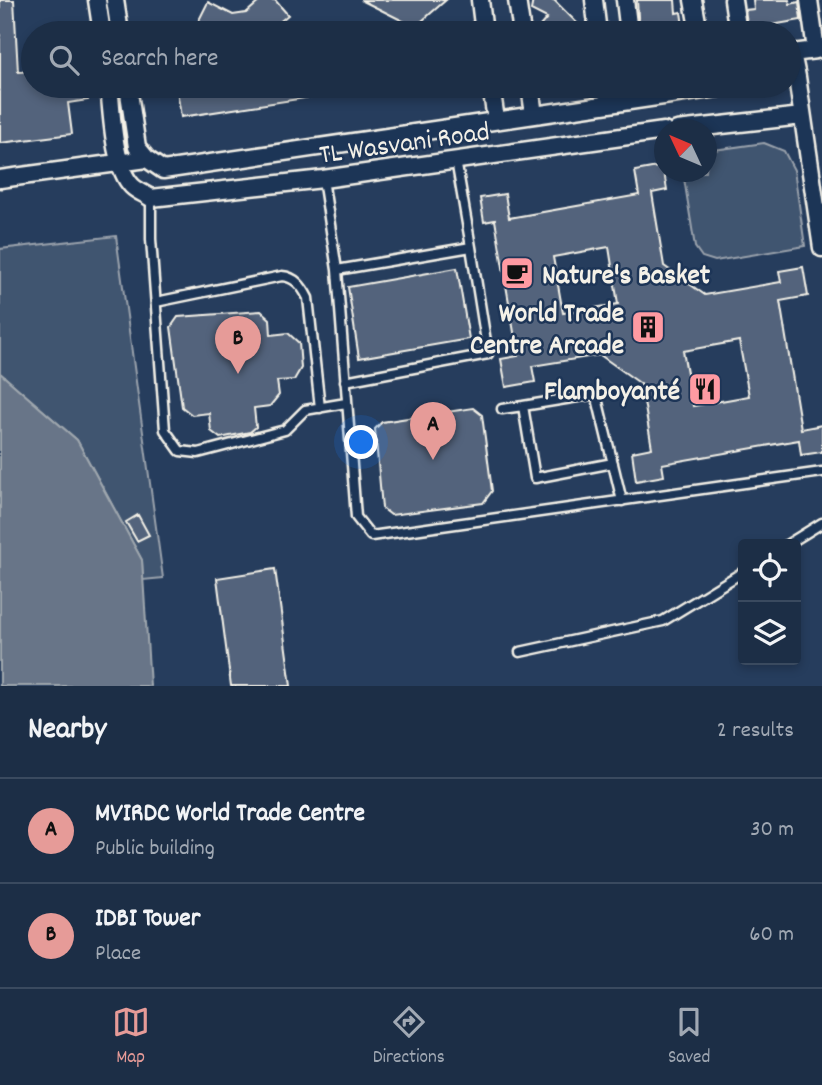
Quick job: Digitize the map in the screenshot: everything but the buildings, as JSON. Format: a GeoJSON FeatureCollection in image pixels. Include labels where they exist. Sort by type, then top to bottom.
{"type":"FeatureCollection","features":[{"type":"Feature","properties":{"kind":"street"},"geometry":{"type":"LineString","coordinates":[[97,0],[100,21]]}},
{"type":"Feature","properties":{"kind":"street"},"geometry":{"type":"LineString","coordinates":[[115,0],[118,21]]}},
{"type":"Feature","properties":{"kind":"street"},"geometry":{"type":"LineString","coordinates":[[480,0],[483,21]]}},
{"type":"Feature","properties":{"kind":"street"},"geometry":{"type":"LineString","coordinates":[[517,0],[520,21]]}},
{"type":"Feature","properties":{"kind":"street"},"geometry":{"type":"LineString","coordinates":[[594,0],[597,21]]}},
{"type":"Feature","properties":{"kind":"street"},"geometry":{"type":"LineString","coordinates":[[625,0],[628,21]]}},
{"type":"Feature","properties":{"kind":"street"},"geometry":{"type":"LineString","coordinates":[[694,0],[697,21]]}},
{"type":"Feature","properties":{"kind":"street"},"geometry":{"type":"LineString","coordinates":[[733,0],[736,21]]}},
{"type":"Feature","properties":{"kind":"street"},"geometry":{"type":"LineString","coordinates":[[801,52],[816,50],[809,0]]}},
{"type":"Feature","properties":{"kind":"street"},"geometry":{"type":"LineString","coordinates":[[111,98],[119,162],[133,187],[151,198]]}},
{"type":"Feature","properties":{"kind":"street"},"geometry":{"type":"LineString","coordinates":[[130,98],[137,147],[146,159]]}},
{"type":"Feature","properties":{"kind":"street"},"geometry":{"type":"LineString","coordinates":[[493,98],[496,120]]}},
{"type":"Feature","properties":{"kind":"street"},"geometry":{"type":"LineString","coordinates":[[532,98],[534,115]]}},
{"type":"Feature","properties":{"kind":"street"},"geometry":{"type":"LineString","coordinates":[[607,98],[608,104]]}},
{"type":"Feature","properties":{"kind":"street","name":"TL Wasvani Road"},"geometry":{"type":"LineString","coordinates":[[0,179],[146,159],[163,170],[608,104],[623,98]]}},
{"type":"Feature","properties":{"kind":"street"},"geometry":{"type":"LineString","coordinates":[[798,98],[822,248]]}},
{"type":"Feature","properties":{"kind":"street"},"geometry":{"type":"LineString","coordinates":[[717,126],[802,116]]}},
{"type":"Feature","properties":{"kind":"street","name":"TL Wasvani Road"},"geometry":{"type":"LineString","coordinates":[[151,198],[324,179],[654,132]]}},
{"type":"Feature","properties":{"kind":"lane"},"geometry":{"type":"LineString","coordinates":[[345,381],[488,354],[456,160]]}},
{"type":"Feature","properties":{"kind":"lane"},"geometry":{"type":"LineString","coordinates":[[324,179],[337,270],[356,517],[371,536],[822,472]]}},
{"type":"Feature","properties":{"kind":"lane"},"geometry":{"type":"LineString","coordinates":[[151,198],[164,430],[180,451],[198,453],[285,430],[305,410],[346,403]]}},
{"type":"Feature","properties":{"kind":"lane"},"geometry":{"type":"LineString","coordinates":[[337,270],[471,247]]}},
{"type":"Feature","properties":{"kind":"lane"},"geometry":{"type":"LineString","coordinates":[[156,302],[282,276],[294,280],[302,286],[307,298],[320,408]]}},
{"type":"Feature","properties":{"kind":"lane"},"geometry":{"type":"LineString","coordinates":[[502,409],[596,394],[622,501]]}},
{"type":"Feature","properties":{"kind":"lane"},"geometry":{"type":"LineString","coordinates":[[523,406],[535,478],[613,463]]}},
{"type":"Feature","properties":{"kind":"lane"},"geometry":{"type":"LineString","coordinates":[[796,539],[822,523]]}},
{"type":"Feature","properties":{"kind":"lane"},"geometry":{"type":"LineString","coordinates":[[520,652],[663,621],[738,575]]}},
{"type":"Feature","properties":{"kind":"shaded area"},"geometry":{"type":"Polygon","coordinates":[[[764,143],[784,151],[794,170],[805,246],[715,261],[702,257],[695,247],[685,182],[717,182],[717,150],[764,143]]]}},
{"type":"Feature","properties":{"kind":"shaded area"},"geometry":{"type":"Polygon","coordinates":[[[116,236],[163,578],[143,580],[142,560],[77,440],[0,373],[0,249],[116,236]]]}},
{"type":"Feature","properties":{"kind":"shaded area"},"geometry":{"type":"Polygon","coordinates":[[[0,373],[77,440],[142,560],[150,686],[0,686],[0,373]]]}},
{"type":"Feature","properties":{"kind":"place","name":"Nature's Basket"},"geometry":{"type":"Point","coordinates":[517,273]}},
{"type":"Feature","properties":{"kind":"place","name":"World Trade Centre Arcade"},"geometry":{"type":"Point","coordinates":[648,327]}},
{"type":"Feature","properties":{"kind":"place","name":"IDBI Tower"},"geometry":{"type":"Point","coordinates":[238,374]}},
{"type":"Feature","properties":{"kind":"place","name":"Flamboyanté"},"geometry":{"type":"Point","coordinates":[705,389]}},
{"type":"Feature","properties":{"kind":"place","name":"MVIRDC World Trade Centre"},"geometry":{"type":"Point","coordinates":[433,460]}}]}
